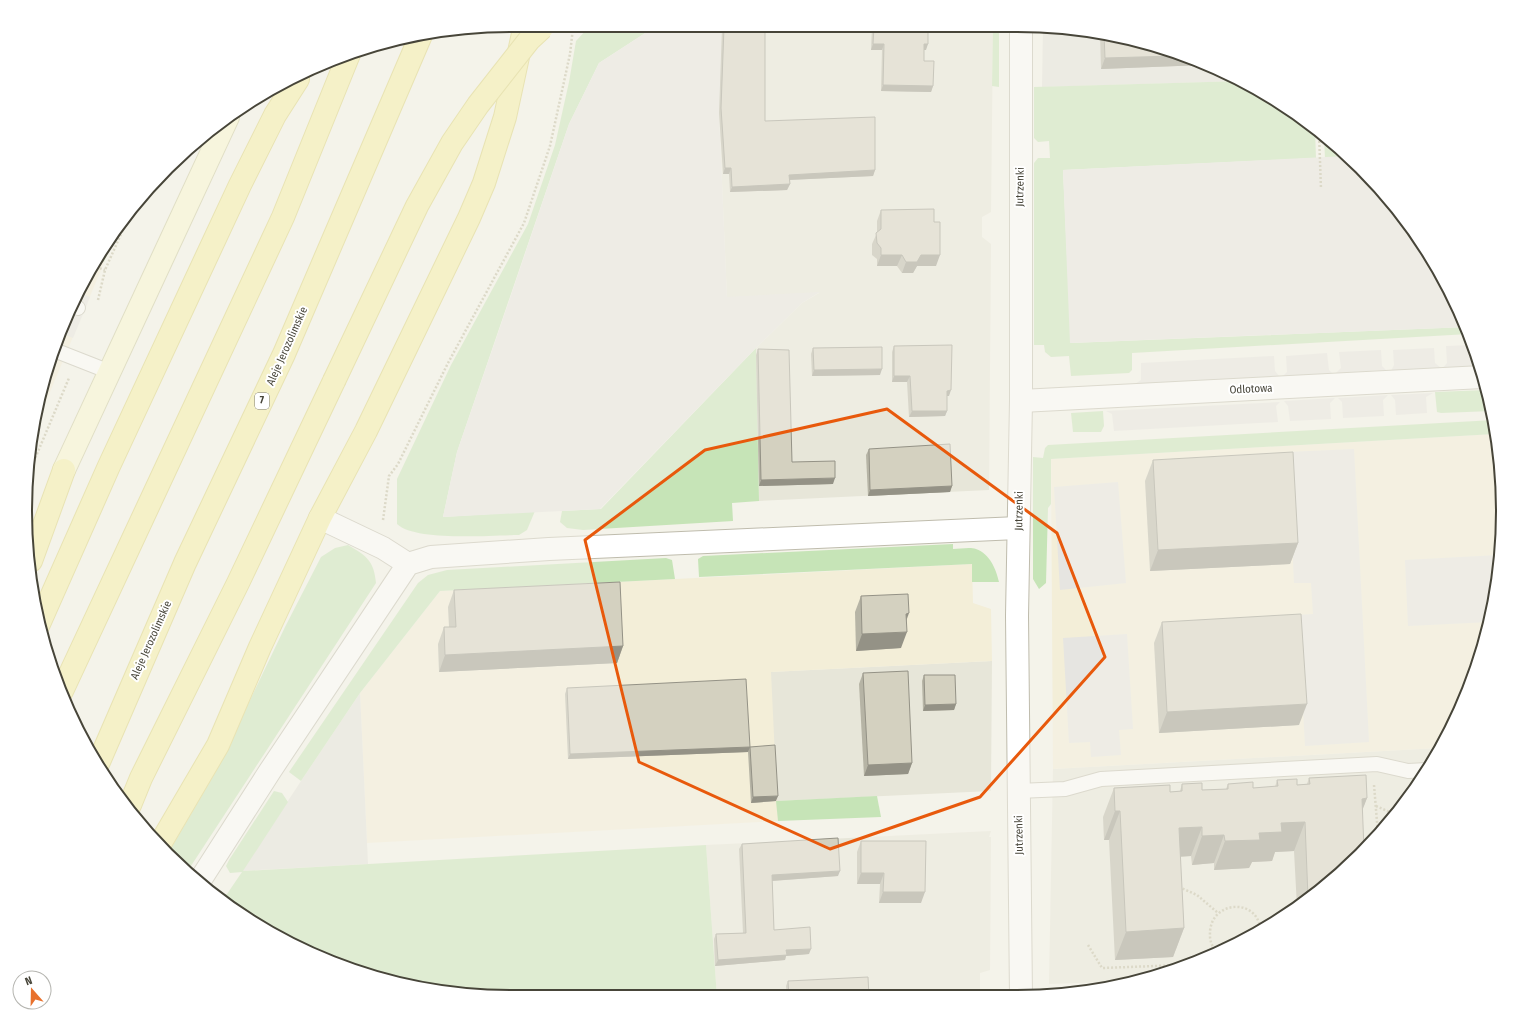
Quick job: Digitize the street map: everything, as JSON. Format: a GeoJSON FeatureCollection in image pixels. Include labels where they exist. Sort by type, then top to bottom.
{"type":"FeatureCollection","features":[{"type":"Feature","properties":{"kind":"main road"},"geometry":{"type":"LineString","coordinates":[[163,840],[218,745],[260,647],[320,518],[366,431],[469,218],[481,190],[505,117],[523,32]]}},
{"type":"Feature","properties":{"kind":"main road"},"geometry":{"type":"LineString","coordinates":[[131,803],[141,778],[238,583],[417,206],[452,143],[478,105],[538,32]]}},
{"type":"Feature","properties":{"kind":"main road","name":"Aleje Jerozolimskie"},"geometry":{"type":"LineString","coordinates":[[101,758],[185,563],[284,354],[418,41]]}},
{"type":"Feature","properties":{"kind":"main road"},"geometry":{"type":"LineString","coordinates":[[65,686],[283,217],[346,61]]}},
{"type":"Feature","properties":{"kind":"main road"},"geometry":{"type":"LineString","coordinates":[[43,614],[109,466],[240,185],[275,115],[296,83]]}},
{"type":"Feature","properties":{"kind":"main road"},"geometry":{"type":"LineString","coordinates":[[34,553],[64,470],[223,128]]}},
{"type":"Feature","properties":{"kind":"street","name":"Jutrzenki"},"geometry":{"type":"LineString","coordinates":[[1021,32],[1021,401],[1018,528],[1018,791],[1021,990]]}},
{"type":"Feature","properties":{"kind":"street","name":"Odlotowa"},"geometry":{"type":"LineString","coordinates":[[1021,401],[1477,377]]}},
{"type":"Feature","properties":{"kind":"street"},"geometry":{"type":"LineString","coordinates":[[33,534],[64,470]]}},
{"type":"Feature","properties":{"kind":"street"},"geometry":{"type":"LineString","coordinates":[[320,518],[383,548],[408,564]]}},
{"type":"Feature","properties":{"kind":"street"},"geometry":{"type":"LineString","coordinates":[[202,877],[270,771],[408,564],[431,557],[549,549],[1018,528]]}},
{"type":"Feature","properties":{"kind":"lane"},"geometry":{"type":"LineString","coordinates":[[59,352],[110,372]]}},
{"type":"Feature","properties":{"kind":"lane"},"geometry":{"type":"LineString","coordinates":[[1018,791],[1065,789],[1101,779],[1373,764],[1391,766],[1408,771],[1419,770]]}},
{"type":"Feature","properties":{"kind":"path"},"geometry":{"type":"LineString","coordinates":[[383,548],[383,514],[389,476],[398,464],[448,363],[524,223],[550,146],[570,54],[573,32]]}},
{"type":"Feature","properties":{"kind":"path"},"geometry":{"type":"LineString","coordinates":[[1319,140],[1321,189]]}},
{"type":"Feature","properties":{"kind":"path"},"geometry":{"type":"LineString","coordinates":[[97,303],[105,270],[122,232]]}},
{"type":"Feature","properties":{"kind":"path"},"geometry":{"type":"LineString","coordinates":[[98,268],[105,270]]}},
{"type":"Feature","properties":{"kind":"path"},"geometry":{"type":"LineString","coordinates":[[35,458],[71,372]]}},
{"type":"Feature","properties":{"kind":"path"},"geometry":{"type":"LineString","coordinates":[[1373,764],[1377,826]]}},
{"type":"Feature","properties":{"kind":"path"},"geometry":{"type":"LineString","coordinates":[[1376,806],[1390,812]]}},
{"type":"Feature","properties":{"kind":"path"},"geometry":{"type":"LineString","coordinates":[[1179,887],[1197,895],[1218,913]]}},
{"type":"Feature","properties":{"kind":"path"},"geometry":{"type":"LineString","coordinates":[[1214,948],[1210,940],[1209,929],[1213,918],[1218,913],[1232,907],[1241,907],[1250,911],[1256,918],[1258,925]]}},
{"type":"Feature","properties":{"kind":"path"},"geometry":{"type":"LineString","coordinates":[[1088,945],[1102,968],[1169,966]]}},
{"type":"Feature","properties":{"kind":"highlighted area"},"geometry":{"type":"Polygon","coordinates":[[[887,409],[1057,533],[1105,657],[980,797],[830,849],[639,762],[585,540],[705,450],[887,409]]]}},
{"type":"Feature","properties":{"kind":"shaded area"},"geometry":{"type":"Polygon","coordinates":[[[647,32],[722,32],[719,113],[727,297],[820,292],[802,303],[756,348],[600,509],[443,517],[457,452],[569,124],[599,63],[647,32]]]}},
{"type":"Feature","properties":{"kind":"shaded area"},"geometry":{"type":"Polygon","coordinates":[[[722,32],[993,32],[991,212],[982,217],[982,237],[991,244],[989,490],[759,501],[756,348],[802,303],[819,293],[727,298],[719,113],[722,32]]]}},
{"type":"Feature","properties":{"kind":"shaded area"},"geometry":{"type":"Polygon","coordinates":[[[1043,33],[1080,36],[1141,48],[1171,57],[1230,81],[1042,87],[1043,33]]]}},
{"type":"Feature","properties":{"kind":"shaded area"},"geometry":{"type":"Polygon","coordinates":[[[1339,156],[1356,172],[1397,219],[1432,272],[1447,299],[1460,327],[1070,343],[1063,170],[1339,156]]]}},
{"type":"Feature","properties":{"kind":"shaded area"},"geometry":{"type":"Polygon","coordinates":[[[108,253],[43,408],[57,357],[68,328],[81,299],[108,253]]]}},
{"type":"Feature","properties":{"kind":"shaded area"},"geometry":{"type":"Polygon","coordinates":[[[84,294],[90,297],[73,338],[65,335],[84,294]]]}},
{"type":"Feature","properties":{"kind":"shaded area"},"geometry":{"type":"Polygon","coordinates":[[[1467,345],[1474,366],[1443,368],[1447,363],[1446,346],[1467,345]]]}},
{"type":"Feature","properties":{"kind":"shaded area"},"geometry":{"type":"Polygon","coordinates":[[[1434,348],[1435,363],[1441,368],[1391,371],[1394,365],[1393,350],[1434,348]]]}},
{"type":"Feature","properties":{"kind":"shaded area"},"geometry":{"type":"Polygon","coordinates":[[[1381,350],[1382,366],[1386,370],[1336,373],[1341,368],[1339,352],[1381,350]]]}},
{"type":"Feature","properties":{"kind":"shaded area"},"geometry":{"type":"Polygon","coordinates":[[[1327,353],[1329,370],[1333,374],[1283,376],[1287,372],[1286,356],[1327,353]]]}},
{"type":"Feature","properties":{"kind":"shaded area"},"geometry":{"type":"Polygon","coordinates":[[[1274,356],[1275,371],[1280,377],[1135,384],[1141,380],[1141,363],[1274,356]]]}},
{"type":"Feature","properties":{"kind":"shaded area"},"geometry":{"type":"Polygon","coordinates":[[[1433,393],[1426,397],[1427,413],[1396,415],[1395,400],[1391,395],[1433,393]]]}},
{"type":"Feature","properties":{"kind":"shaded area"},"geometry":{"type":"Polygon","coordinates":[[[1388,395],[1383,400],[1384,416],[1343,418],[1342,402],[1338,398],[1388,395]]]}},
{"type":"Feature","properties":{"kind":"shaded area"},"geometry":{"type":"Polygon","coordinates":[[[1335,398],[1330,403],[1331,419],[1290,421],[1288,406],[1284,401],[1335,398]]]}},
{"type":"Feature","properties":{"kind":"shaded area"},"geometry":{"type":"Polygon","coordinates":[[[1280,402],[1276,406],[1278,422],[1114,431],[1112,414],[1106,411],[1280,402]]]}},
{"type":"Feature","properties":{"kind":"shaded area"},"geometry":{"type":"Polygon","coordinates":[[[1490,434],[1495,480],[1496,511],[1492,574],[1487,604],[1471,665],[1447,723],[1433,748],[1053,769],[1051,459],[1490,434]]]}},
{"type":"Feature","properties":{"kind":"shaded area"},"geometry":{"type":"Polygon","coordinates":[[[1354,449],[1369,742],[1305,746],[1298,615],[1313,614],[1311,583],[1294,583],[1288,452],[1354,449]]]}},
{"type":"Feature","properties":{"kind":"shaded area"},"geometry":{"type":"Polygon","coordinates":[[[1118,482],[1126,583],[1060,590],[1054,487],[1118,482]]]}},
{"type":"Feature","properties":{"kind":"shaded area"},"geometry":{"type":"Polygon","coordinates":[[[1494,555],[1492,574],[1483,622],[1408,626],[1405,560],[1494,555]]]}},
{"type":"Feature","properties":{"kind":"shaded area"},"geometry":{"type":"Polygon","coordinates":[[[972,564],[973,603],[991,609],[992,661],[771,672],[778,821],[367,843],[360,693],[440,591],[972,564]]]}},
{"type":"Feature","properties":{"kind":"shaded area"},"geometry":{"type":"Polygon","coordinates":[[[1127,634],[1133,729],[1119,730],[1121,755],[1091,757],[1090,742],[1069,743],[1063,638],[1127,634]]]}},
{"type":"Feature","properties":{"kind":"shaded area"},"geometry":{"type":"Polygon","coordinates":[[[992,661],[991,791],[776,801],[770,672],[992,661]]]}},
{"type":"Feature","properties":{"kind":"shaded area"},"geometry":{"type":"Polygon","coordinates":[[[360,693],[368,864],[242,871],[301,781],[360,693]]]}},
{"type":"Feature","properties":{"kind":"shaded area"},"geometry":{"type":"Polygon","coordinates":[[[1433,748],[1397,803],[1377,827],[1356,850],[1309,891],[1256,926],[1229,941],[1200,954],[1141,974],[1104,982],[1049,984],[1053,769],[1433,748]]]}},
{"type":"Feature","properties":{"kind":"shaded area"},"geometry":{"type":"Polygon","coordinates":[[[991,831],[989,837],[991,837],[990,970],[980,973],[980,990],[716,990],[706,845],[991,831]]]}},
{"type":"Feature","properties":{"kind":"green space"},"geometry":{"type":"Polygon","coordinates":[[[584,32],[647,32],[599,63],[569,124],[457,452],[443,517],[535,511],[527,530],[519,535],[455,536],[420,533],[407,530],[397,524],[397,479],[451,365],[528,224],[555,145],[569,82],[576,41],[584,32]]]}},
{"type":"Feature","properties":{"kind":"green space"},"geometry":{"type":"Polygon","coordinates":[[[993,32],[999,32],[999,87],[992,86],[993,32]]]}},
{"type":"Feature","properties":{"kind":"green space"},"geometry":{"type":"Polygon","coordinates":[[[1230,81],[1257,96],[1315,136],[1316,158],[1063,170],[1071,343],[1460,327],[1462,334],[1132,353],[1132,370],[1129,373],[1071,376],[1069,356],[1051,357],[1045,352],[1044,345],[1034,345],[1034,163],[1038,158],[1050,158],[1049,141],[1038,142],[1034,138],[1034,87],[1230,81]]]}},
{"type":"Feature","properties":{"kind":"green space"},"geometry":{"type":"Polygon","coordinates":[[[1324,144],[1339,157],[1325,158],[1324,144]]]}},
{"type":"Feature","properties":{"kind":"green space"},"geometry":{"type":"Polygon","coordinates":[[[756,348],[759,501],[732,503],[733,521],[583,530],[567,528],[560,522],[562,511],[601,509],[756,348]]]}},
{"type":"Feature","properties":{"kind":"green space"},"geometry":{"type":"Polygon","coordinates":[[[1481,390],[1485,411],[1437,412],[1435,392],[1481,390]]]}},
{"type":"Feature","properties":{"kind":"green space"},"geometry":{"type":"Polygon","coordinates":[[[1103,411],[1104,426],[1101,432],[1073,432],[1071,413],[1103,411]]]}},
{"type":"Feature","properties":{"kind":"green space"},"geometry":{"type":"Polygon","coordinates":[[[1487,420],[1490,434],[1051,459],[1051,504],[1048,508],[1046,583],[1039,589],[1033,579],[1033,457],[1043,458],[1045,448],[1048,445],[1487,420]]]}},
{"type":"Feature","properties":{"kind":"green space"},"geometry":{"type":"Polygon","coordinates":[[[953,544],[953,549],[974,548],[985,554],[992,562],[999,582],[972,582],[972,564],[699,577],[698,559],[703,556],[953,544]]]}},
{"type":"Feature","properties":{"kind":"green space"},"geometry":{"type":"Polygon","coordinates":[[[348,545],[365,556],[371,564],[376,583],[190,867],[171,849],[215,773],[285,627],[321,557],[335,548],[348,545]]]}},
{"type":"Feature","properties":{"kind":"green space"},"geometry":{"type":"Polygon","coordinates":[[[666,558],[672,560],[675,579],[440,591],[360,693],[301,781],[289,772],[418,583],[428,575],[447,570],[666,558]]]}},
{"type":"Feature","properties":{"kind":"green space"},"geometry":{"type":"Polygon","coordinates":[[[274,791],[282,793],[288,802],[243,871],[706,845],[716,990],[480,989],[448,986],[387,974],[357,965],[299,941],[271,926],[223,894],[227,894],[242,872],[230,873],[226,866],[274,791]]]}},
{"type":"Feature","properties":{"kind":"green space"},"geometry":{"type":"Polygon","coordinates":[[[877,796],[881,817],[778,821],[776,801],[877,796]]]}},
{"type":"Feature","properties":{"kind":"building"},"geometry":{"type":"Polygon","coordinates":[[[724,32],[765,32],[765,121],[875,117],[875,170],[789,175],[790,184],[732,187],[731,168],[725,168],[721,108],[724,32]]]}},
{"type":"Feature","properties":{"kind":"building"},"geometry":{"type":"Polygon","coordinates":[[[874,32],[928,32],[928,44],[924,44],[924,61],[934,61],[933,86],[883,85],[884,44],[873,44],[874,32]]]}},
{"type":"Feature","properties":{"kind":"building"},"geometry":{"type":"Polygon","coordinates":[[[1104,40],[1141,48],[1168,56],[1105,58],[1104,40]]]}},
{"type":"Feature","properties":{"kind":"building"},"geometry":{"type":"Polygon","coordinates":[[[934,209],[934,222],[940,222],[940,255],[921,255],[917,262],[906,262],[902,255],[881,255],[881,248],[877,243],[876,233],[881,229],[881,210],[934,209]]]}},
{"type":"Feature","properties":{"kind":"building"},"geometry":{"type":"Polygon","coordinates":[[[952,345],[951,390],[947,391],[947,411],[912,411],[910,376],[894,376],[894,346],[952,345]]]}},
{"type":"Feature","properties":{"kind":"building"},"geometry":{"type":"Polygon","coordinates":[[[882,347],[882,369],[814,370],[813,348],[882,347]]]}},
{"type":"Feature","properties":{"kind":"building"},"geometry":{"type":"Polygon","coordinates":[[[758,349],[789,350],[792,462],[835,461],[835,478],[761,480],[758,349]]]}},
{"type":"Feature","properties":{"kind":"building"},"geometry":{"type":"Polygon","coordinates":[[[950,444],[952,486],[870,490],[869,449],[950,444]]]}},
{"type":"Feature","properties":{"kind":"building"},"geometry":{"type":"Polygon","coordinates":[[[1293,452],[1298,543],[1158,550],[1153,460],[1293,452]]]}},
{"type":"Feature","properties":{"kind":"building"},"geometry":{"type":"Polygon","coordinates":[[[620,582],[623,646],[445,655],[444,627],[456,627],[454,590],[620,582]]]}},
{"type":"Feature","properties":{"kind":"building"},"geometry":{"type":"Polygon","coordinates":[[[908,594],[909,613],[906,614],[907,632],[862,634],[861,596],[908,594]]]}},
{"type":"Feature","properties":{"kind":"building"},"geometry":{"type":"Polygon","coordinates":[[[1301,614],[1307,704],[1167,712],[1162,622],[1301,614]]]}},
{"type":"Feature","properties":{"kind":"building"},"geometry":{"type":"Polygon","coordinates":[[[908,671],[912,763],[868,765],[863,673],[908,671]]]}},
{"type":"Feature","properties":{"kind":"building"},"geometry":{"type":"Polygon","coordinates":[[[924,675],[955,675],[956,704],[925,705],[924,675]]]}},
{"type":"Feature","properties":{"kind":"building"},"geometry":{"type":"Polygon","coordinates":[[[746,679],[750,747],[570,754],[567,688],[746,679]]]}},
{"type":"Feature","properties":{"kind":"building"},"geometry":{"type":"Polygon","coordinates":[[[775,745],[778,796],[753,797],[750,747],[775,745]]]}},
{"type":"Feature","properties":{"kind":"building"},"geometry":{"type":"Polygon","coordinates":[[[1366,775],[1367,798],[1362,799],[1364,842],[1333,871],[1308,892],[1305,822],[1281,823],[1282,832],[1259,833],[1260,840],[1225,841],[1224,835],[1202,836],[1202,827],[1179,828],[1184,928],[1126,932],[1120,811],[1115,811],[1114,788],[1170,785],[1170,792],[1182,791],[1182,784],[1202,783],[1202,790],[1228,789],[1228,784],[1253,782],[1253,788],[1278,786],[1277,780],[1297,779],[1297,785],[1310,784],[1309,778],[1366,775]]]}},
{"type":"Feature","properties":{"kind":"building"},"geometry":{"type":"Polygon","coordinates":[[[838,838],[840,871],[772,875],[774,930],[810,927],[811,949],[786,950],[787,955],[718,960],[716,934],[746,933],[742,844],[838,838]]]}},
{"type":"Feature","properties":{"kind":"building"},"geometry":{"type":"Polygon","coordinates":[[[861,841],[926,841],[925,892],[883,892],[884,873],[861,873],[861,841]]]}},
{"type":"Feature","properties":{"kind":"building"},"geometry":{"type":"Polygon","coordinates":[[[868,977],[869,990],[789,990],[788,981],[868,977]]]}}]}
